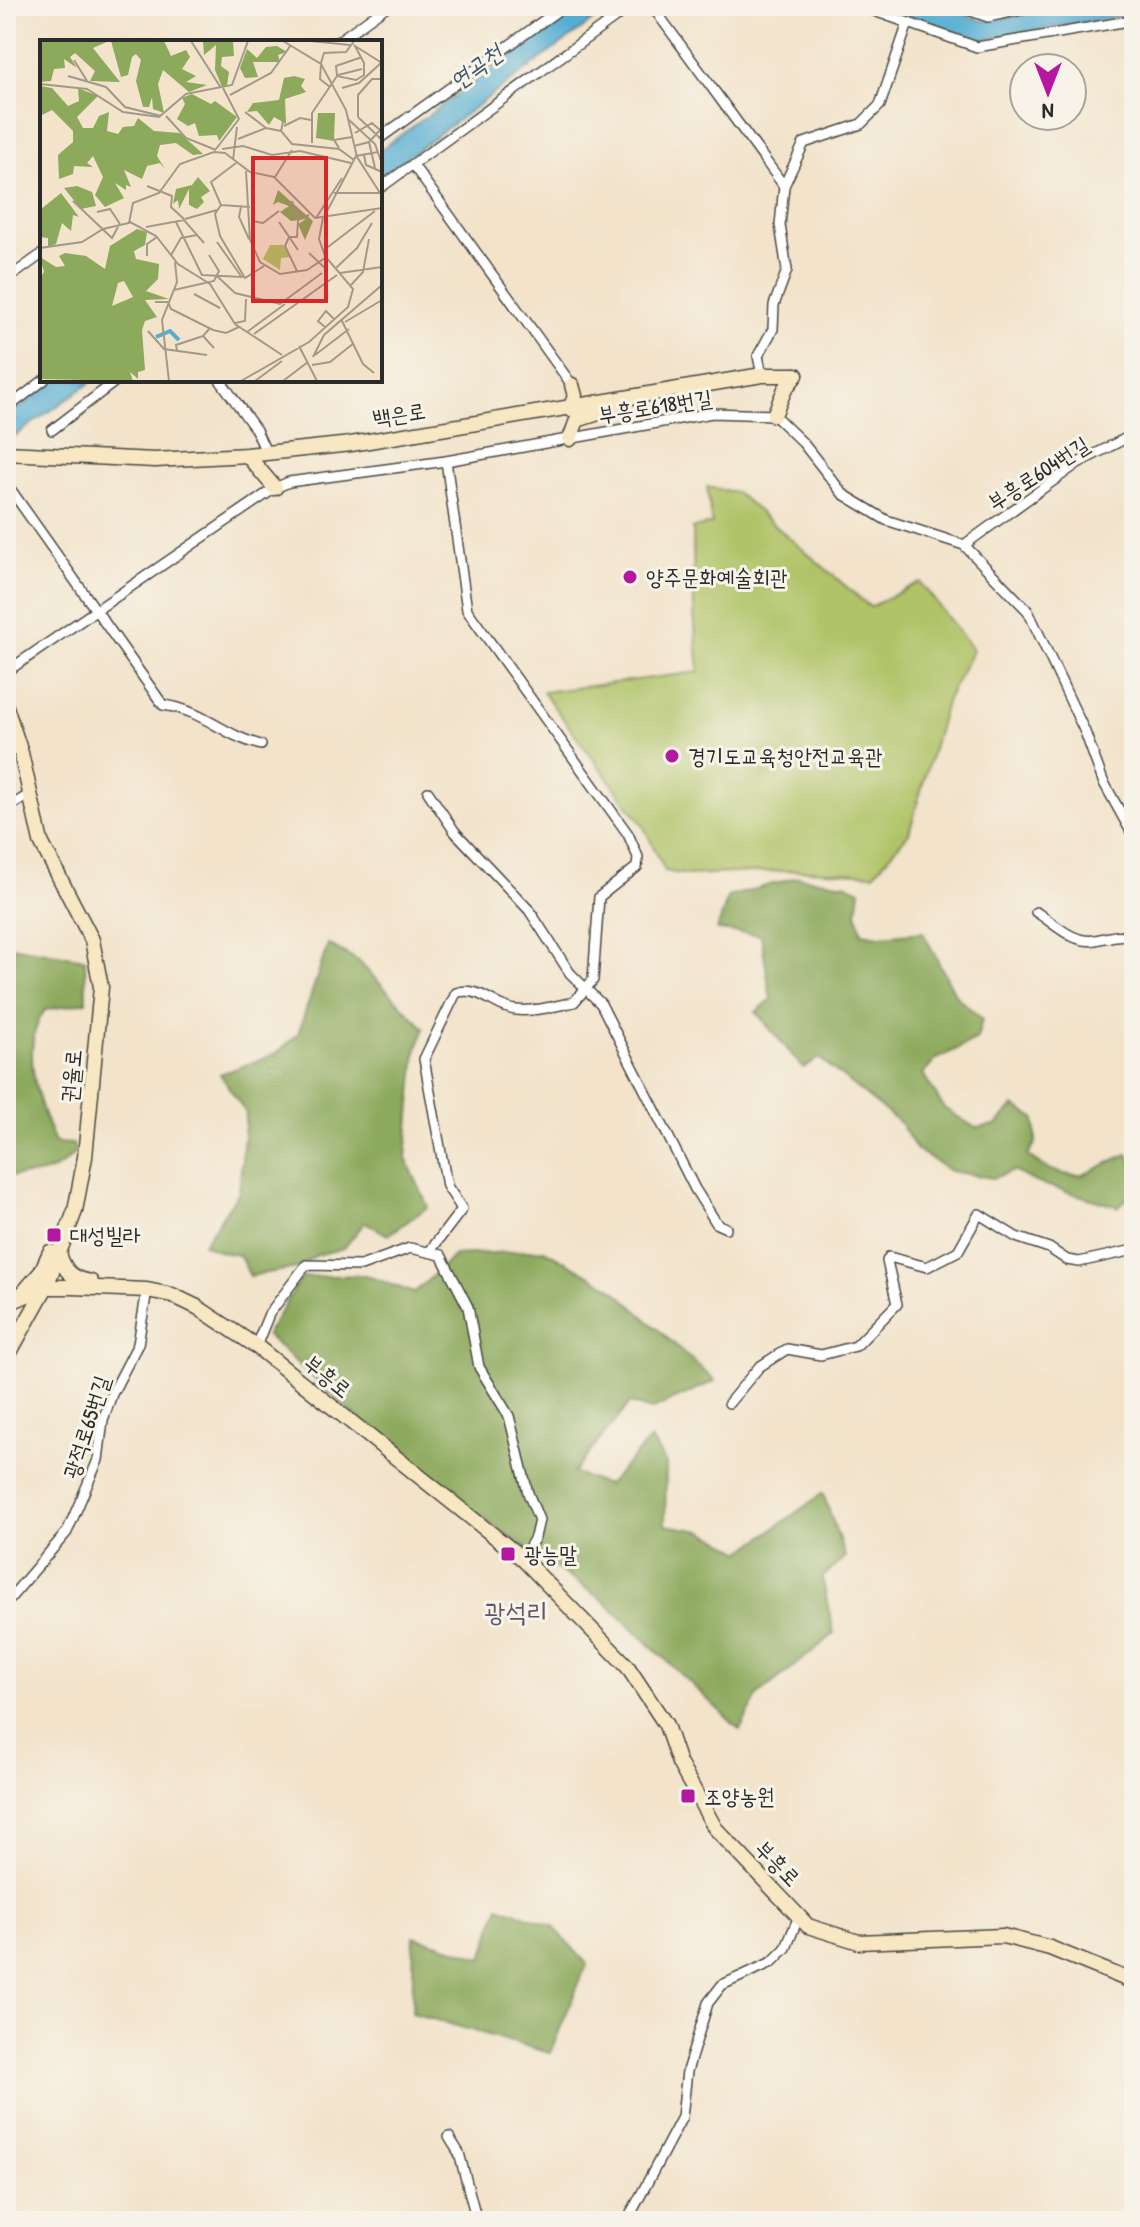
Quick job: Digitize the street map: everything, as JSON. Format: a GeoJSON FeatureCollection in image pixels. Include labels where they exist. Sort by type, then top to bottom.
{"type":"FeatureCollection","features":[{"type":"Feature","properties":{"kind":"main road","name":"백은로"},"geometry":{"type":"LineString","coordinates":[[10,458],[63,456],[155,460],[247,455],[351,444],[762,375],[796,375],[785,389],[774,415]]}},
{"type":"Feature","properties":{"kind":"main road"},"geometry":{"type":"LineString","coordinates":[[570,439],[566,410],[575,396],[572,385]]}},
{"type":"Feature","properties":{"kind":"main road"},"geometry":{"type":"LineString","coordinates":[[570,439],[577,420],[659,393]]}},
{"type":"Feature","properties":{"kind":"main road"},"geometry":{"type":"LineString","coordinates":[[247,455],[275,488]]}},
{"type":"Feature","properties":{"kind":"main road","name":"권율로"},"geometry":{"type":"LineString","coordinates":[[6,707],[41,842],[92,940],[100,971],[84,1165],[68,1229],[46,1287],[6,1359]]}},
{"type":"Feature","properties":{"kind":"main road"},"geometry":{"type":"LineString","coordinates":[[25,1326],[24,1311],[11,1302],[41,1272],[54,1242],[68,1229]]}},
{"type":"Feature","properties":{"kind":"main road"},"geometry":{"type":"LineString","coordinates":[[59,1253],[62,1264],[75,1279],[110,1288]]}},
{"type":"Feature","properties":{"kind":"main road","name":"부흥로"},"geometry":{"type":"LineString","coordinates":[[11,1302],[46,1287],[147,1290],[172,1295],[197,1307],[256,1346],[523,1559],[627,1666],[666,1725],[685,1776],[715,1828],[808,1926],[859,1942],[1003,1936],[1050,1948],[1134,1982]]}},
{"type":"Feature","properties":{"kind":"street"},"geometry":{"type":"LineString","coordinates":[[340,40],[387,6]]}},
{"type":"Feature","properties":{"kind":"street"},"geometry":{"type":"LineString","coordinates":[[382,137],[564,6]]}},
{"type":"Feature","properties":{"kind":"street"},"geometry":{"type":"LineString","coordinates":[[382,187],[631,6]]}},
{"type":"Feature","properties":{"kind":"street"},"geometry":{"type":"LineString","coordinates":[[652,6],[784,186]]}},
{"type":"Feature","properties":{"kind":"street"},"geometry":{"type":"LineString","coordinates":[[860,6],[977,47],[1134,20]]}},
{"type":"Feature","properties":{"kind":"street"},"geometry":{"type":"LineString","coordinates":[[957,6],[988,17],[1040,6]]}},
{"type":"Feature","properties":{"kind":"street"},"geometry":{"type":"LineString","coordinates":[[762,375],[758,356],[773,329],[774,305],[787,270],[780,225],[784,186],[804,143],[861,124],[880,105],[908,23]]}},
{"type":"Feature","properties":{"kind":"street"},"geometry":{"type":"LineString","coordinates":[[413,165],[572,385]]}},
{"type":"Feature","properties":{"kind":"street"},"geometry":{"type":"LineString","coordinates":[[6,280],[40,255]]}},
{"type":"Feature","properties":{"kind":"street"},"geometry":{"type":"LineString","coordinates":[[6,409],[41,382]]}},
{"type":"Feature","properties":{"kind":"street"},"geometry":{"type":"LineString","coordinates":[[52,430],[114,382]]}},
{"type":"Feature","properties":{"kind":"street"},"geometry":{"type":"LineString","coordinates":[[221,382],[256,430],[266,452]]}},
{"type":"Feature","properties":{"kind":"street","name":"부흥로618번길"},"geometry":{"type":"LineString","coordinates":[[6,672],[275,488],[321,475],[446,461],[712,413],[774,415]]}},
{"type":"Feature","properties":{"kind":"street"},"geometry":{"type":"LineString","coordinates":[[774,415],[803,443],[843,494],[886,520],[964,545],[1028,611],[1085,732],[1103,781],[1134,837]]}},
{"type":"Feature","properties":{"kind":"street","name":"부흥로604번길"},"geometry":{"type":"LineString","coordinates":[[964,545],[1078,463],[1134,434]]}},
{"type":"Feature","properties":{"kind":"street"},"geometry":{"type":"LineString","coordinates":[[430,1251],[462,1209],[447,1186],[424,1059],[456,993],[465,990],[484,995],[514,1011],[574,1002],[589,989],[598,936],[599,897],[637,867],[638,857],[628,834],[467,610],[446,461]]}},
{"type":"Feature","properties":{"kind":"street"},"geometry":{"type":"LineString","coordinates":[[6,483],[163,705],[198,712],[240,740],[261,745]]}},
{"type":"Feature","properties":{"kind":"street"},"geometry":{"type":"LineString","coordinates":[[428,792],[455,832],[529,910],[570,973],[601,1004],[695,1189],[717,1224],[726,1228]]}},
{"type":"Feature","properties":{"kind":"street"},"geometry":{"type":"LineString","coordinates":[[6,809],[30,794]]}},
{"type":"Feature","properties":{"kind":"street"},"geometry":{"type":"LineString","coordinates":[[1036,912],[1078,940],[1093,940],[1116,933],[1134,936]]}},
{"type":"Feature","properties":{"kind":"street"},"geometry":{"type":"LineString","coordinates":[[729,1403],[759,1367],[787,1349],[821,1355],[856,1346],[897,1304],[887,1261],[889,1257],[927,1267],[958,1251],[979,1214],[1016,1237],[1049,1248],[1067,1260],[1079,1262],[1134,1250]]}},
{"type":"Feature","properties":{"kind":"street"},"geometry":{"type":"LineString","coordinates":[[256,1346],[269,1314],[306,1265],[361,1266],[410,1248],[441,1255],[449,1265],[468,1307],[479,1367],[509,1416],[528,1493],[539,1520],[535,1537],[523,1559]]}},
{"type":"Feature","properties":{"kind":"street","name":"광적로65번길"},"geometry":{"type":"LineString","coordinates":[[6,1603],[67,1532],[98,1460],[103,1420],[112,1394],[138,1344],[147,1290]]}},
{"type":"Feature","properties":{"kind":"street"},"geometry":{"type":"LineString","coordinates":[[627,2221],[682,2117],[687,2071],[708,2003],[722,1985],[772,1962],[786,1948],[799,1916]]}},
{"type":"Feature","properties":{"kind":"street"},"geometry":{"type":"LineString","coordinates":[[449,2137],[459,2153],[477,2221]]}},
{"type":"Feature","properties":{"kind":"green space"},"geometry":{"type":"Polygon","coordinates":[[[707,487],[737,493],[870,607],[920,582],[973,650],[947,699],[909,833],[874,874],[808,870],[687,875],[665,871],[643,825],[543,692],[699,672],[694,613],[693,528],[712,524],[707,487]]]}},
{"type":"Feature","properties":{"kind":"green space"},"geometry":{"type":"Polygon","coordinates":[[[797,877],[847,884],[860,890],[857,913],[862,933],[880,936],[923,932],[956,996],[982,1019],[977,1039],[937,1059],[923,1074],[944,1108],[976,1128],[996,1125],[1014,1106],[1035,1118],[1036,1142],[1028,1155],[1059,1173],[1081,1175],[1128,1154],[1134,1168],[1131,1195],[1118,1207],[1035,1182],[1014,1171],[992,1178],[950,1171],[916,1149],[901,1124],[819,1058],[803,1068],[756,1012],[771,1000],[761,935],[717,930],[728,897],[797,877]]]}},
{"type":"Feature","properties":{"kind":"green space"},"geometry":{"type":"Polygon","coordinates":[[[328,944],[357,960],[424,1028],[416,1052],[406,1158],[428,1207],[388,1235],[365,1222],[344,1248],[317,1255],[297,1268],[250,1276],[239,1255],[220,1252],[203,1244],[239,1192],[246,1113],[220,1074],[276,1054],[298,1034],[328,944]]]}},
{"type":"Feature","properties":{"kind":"green space"},"geometry":{"type":"Polygon","coordinates":[[[6,945],[85,959],[86,1002],[45,1010],[33,1041],[34,1076],[49,1128],[55,1143],[73,1144],[75,1152],[68,1160],[44,1173],[6,1176],[6,945]]]}},
{"type":"Feature","properties":{"kind":"green space"},"geometry":{"type":"Polygon","coordinates":[[[544,1250],[611,1287],[715,1381],[651,1410],[630,1403],[573,1473],[607,1485],[651,1439],[666,1464],[665,1525],[703,1531],[742,1552],[823,1493],[845,1557],[822,1578],[834,1634],[758,1695],[740,1730],[604,1601],[485,1520],[376,1434],[266,1335],[302,1277],[365,1275],[414,1293],[455,1255],[544,1250]]]}},
{"type":"Feature","properties":{"kind":"green space"},"geometry":{"type":"Polygon","coordinates":[[[499,1906],[553,1926],[587,1964],[550,2053],[412,2013],[414,1936],[483,1958],[499,1906]]]}},
{"type":"Feature","properties":{"kind":"water"},"geometry":{"type":"Polygon","coordinates":[[[580,6],[613,6],[382,176],[382,149],[580,6]]]}},
{"type":"Feature","properties":{"kind":"water"},"geometry":{"type":"Polygon","coordinates":[[[882,6],[939,6],[984,21],[1078,6],[1134,6],[1134,14],[973,41],[882,6]]]}},
{"type":"Feature","properties":{"kind":"water"},"geometry":{"type":"Polygon","coordinates":[[[54,382],[91,382],[6,442],[6,417],[54,382]]]}},
{"type":"Feature","properties":{"kind":"place","name":"양주문화예술회관"},"geometry":{"type":"Point","coordinates":[630,577]}},
{"type":"Feature","properties":{"kind":"place","name":"경기도교육청안전교육관"},"geometry":{"type":"Point","coordinates":[672,756]}},
{"type":"Feature","properties":{"kind":"place","name":"대성빌라"},"geometry":{"type":"Point","coordinates":[54,1235]}},
{"type":"Feature","properties":{"kind":"place","name":"광능말"},"geometry":{"type":"Point","coordinates":[508,1554]}},
{"type":"Feature","properties":{"kind":"place","name":"조양농원"},"geometry":{"type":"Point","coordinates":[688,1796]}},
{"type":"Feature","properties":{"kind":"district","name":"광석리"},"geometry":{"type":"Point","coordinates":[516,1612]}},
{"type":"Feature","properties":{"kind":"water label","name":"연곡천"},"geometry":{"type":"Point","coordinates":[476,67]}}]}
